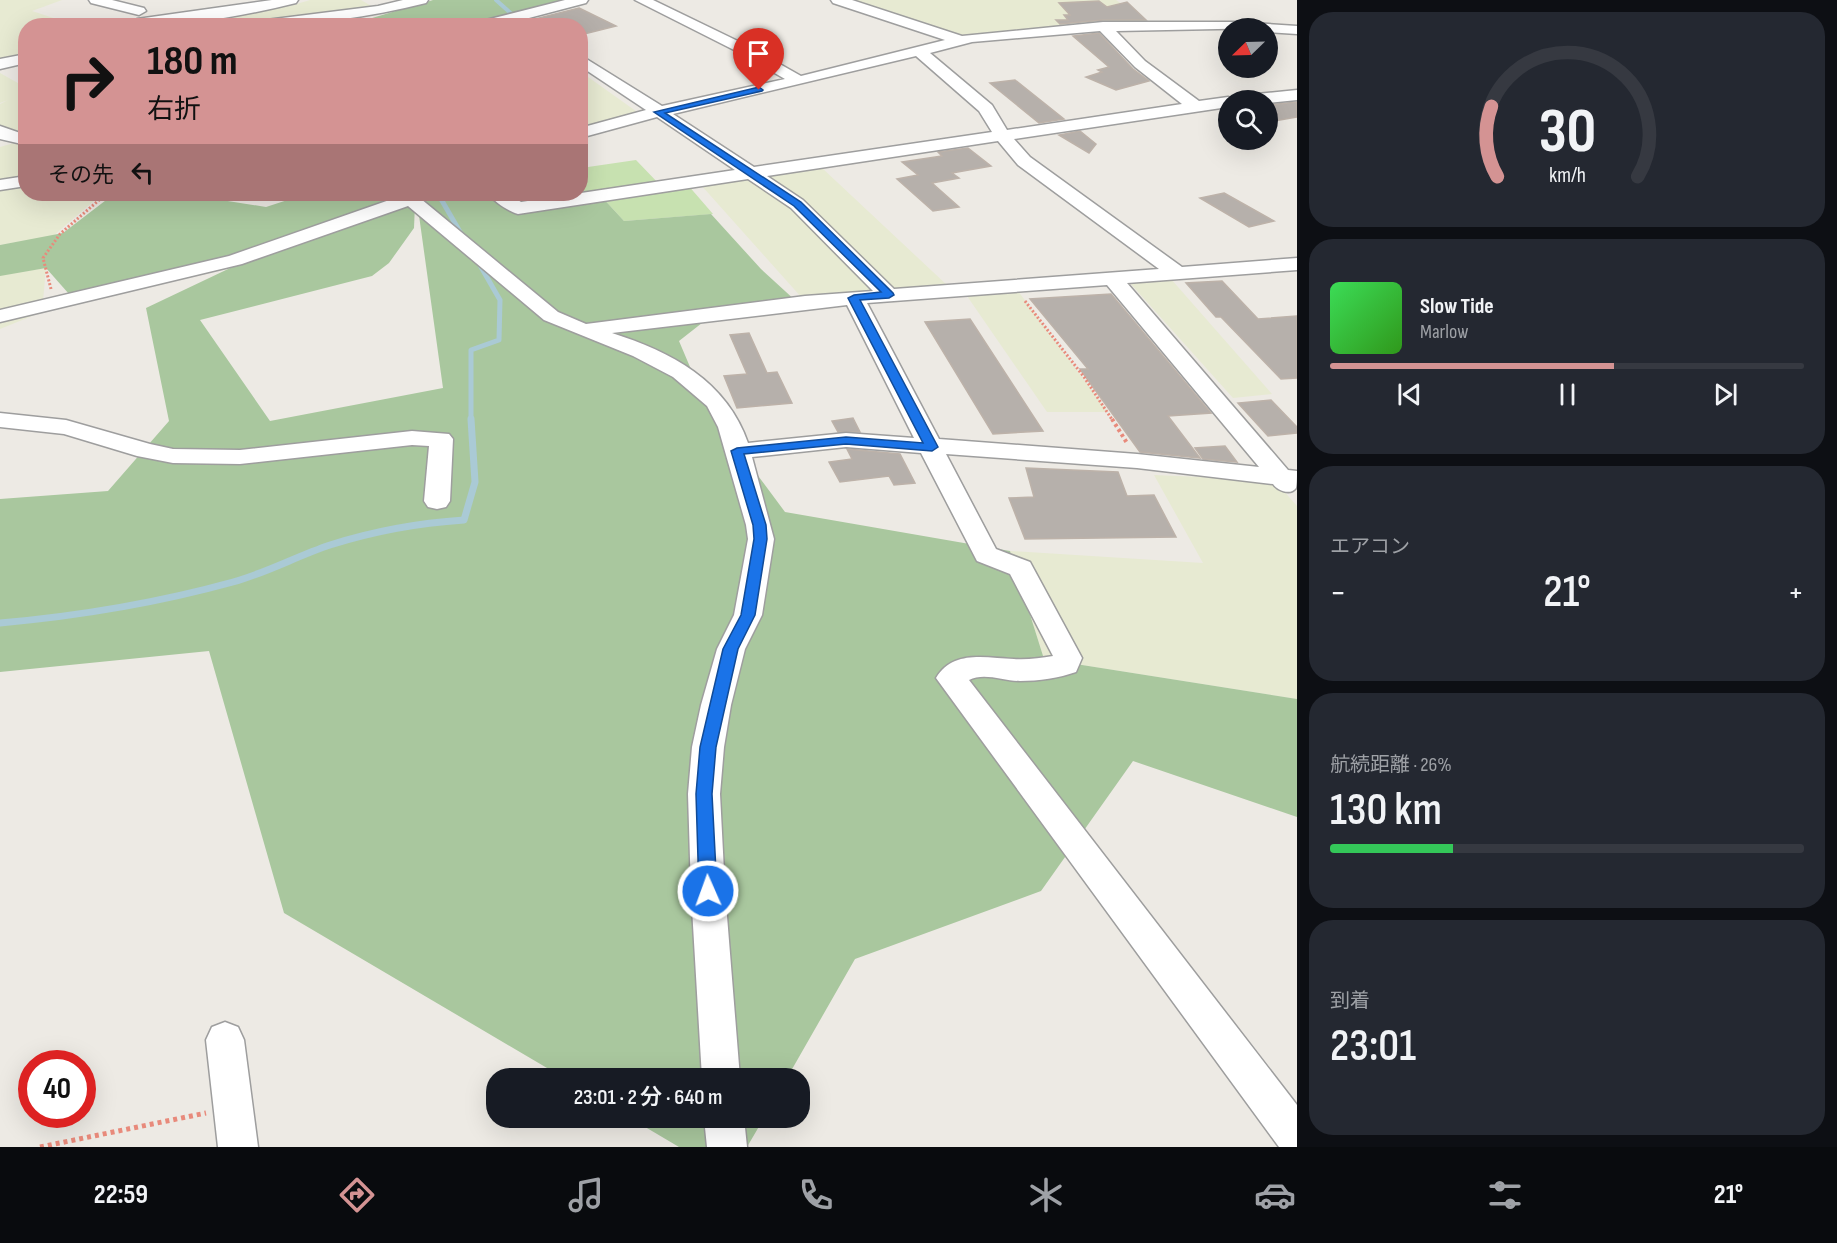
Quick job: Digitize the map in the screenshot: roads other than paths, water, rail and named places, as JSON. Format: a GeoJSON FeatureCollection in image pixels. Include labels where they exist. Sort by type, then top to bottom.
{"type":"FeatureCollection","features":[{"type":"Feature","properties":{"kind":"street"},"geometry":{"type":"LineString","coordinates":[[96,0],[141,16],[249,9],[291,0]]}},
{"type":"Feature","properties":{"kind":"street"},"geometry":{"type":"LineString","coordinates":[[314,18],[378,10],[421,0]]}},
{"type":"Feature","properties":{"kind":"street"},"geometry":{"type":"LineString","coordinates":[[509,18],[581,0]]}},
{"type":"Feature","properties":{"kind":"street"},"geometry":{"type":"LineString","coordinates":[[642,0],[741,48],[800,81]]}},
{"type":"Feature","properties":{"kind":"street"},"geometry":{"type":"LineString","coordinates":[[838,0],[959,40]]}},
{"type":"Feature","properties":{"kind":"street"},"geometry":{"type":"LineString","coordinates":[[863,8],[887,0]]}},
{"type":"Feature","properties":{"kind":"street"},"geometry":{"type":"LineString","coordinates":[[1104,26],[1140,64],[1195,106]]}},
{"type":"Feature","properties":{"kind":"street"},"geometry":{"type":"LineString","coordinates":[[588,131],[658,112],[800,81],[959,40],[1104,26],[1239,26],[1293,31]]}},
{"type":"Feature","properties":{"kind":"street"},"geometry":{"type":"LineString","coordinates":[[918,50],[980,101],[1002,136],[1023,161],[1178,273]]}},
{"type":"Feature","properties":{"kind":"street"},"geometry":{"type":"LineString","coordinates":[[0,64],[18,60]]}},
{"type":"Feature","properties":{"kind":"street"},"geometry":{"type":"LineString","coordinates":[[588,64],[797,204],[889,295]]}},
{"type":"Feature","properties":{"kind":"street"},"geometry":{"type":"LineString","coordinates":[[1278,96],[1297,94]]}},
{"type":"Feature","properties":{"kind":"street"},"geometry":{"type":"LineString","coordinates":[[588,198],[1218,103]]}},
{"type":"Feature","properties":{"kind":"street"},"geometry":{"type":"LineString","coordinates":[[0,131],[7,136],[18,138]]}},
{"type":"Feature","properties":{"kind":"street"},"geometry":{"type":"LineString","coordinates":[[0,185],[18,182]]}},
{"type":"Feature","properties":{"kind":"street"},"geometry":{"type":"LineString","coordinates":[[0,316],[234,260],[394,201]]}},
{"type":"Feature","properties":{"kind":"street"},"geometry":{"type":"LineString","coordinates":[[414,201],[545,312],[568,325],[650,354],[697,384],[717,403],[730,427],[759,525],[761,539],[748,615],[731,649],[716,705],[708,747],[704,794],[720,1068]]}},
{"type":"Feature","properties":{"kind":"street"},"geometry":{"type":"LineString","coordinates":[[508,201],[518,208],[567,201]]}},
{"type":"Feature","properties":{"kind":"street"},"geometry":{"type":"LineString","coordinates":[[585,330],[797,302],[1297,264]]}},
{"type":"Feature","properties":{"kind":"street"},"geometry":{"type":"LineString","coordinates":[[1112,278],[1292,484]]}},
{"type":"Feature","properties":{"kind":"street"},"geometry":{"type":"LineString","coordinates":[[854,298],[986,555],[1020,568],[1068,658],[1066,665],[1032,669],[976,666],[960,670],[951,678],[1297,1138]]}},
{"type":"Feature","properties":{"kind":"street"},"geometry":{"type":"LineString","coordinates":[[0,420],[66,427],[146,451],[173,456],[240,457],[412,438],[441,439],[437,501]]}},
{"type":"Feature","properties":{"kind":"street"},"geometry":{"type":"LineString","coordinates":[[737,451],[846,440],[1137,461],[1292,484]]}},
{"type":"Feature","properties":{"kind":"street"},"geometry":{"type":"LineString","coordinates":[[225,1040],[238,1147]]}},
{"type":"Feature","properties":{"kind":"street"},"geometry":{"type":"LineString","coordinates":[[725,1128],[727,1147]]}},
{"type":"Feature","properties":{"kind":"waterway"},"geometry":{"type":"LineString","coordinates":[[496,0],[516,18]]}},
{"type":"Feature","properties":{"kind":"waterway"},"geometry":{"type":"LineString","coordinates":[[442,201],[463,237]]}},
{"type":"Feature","properties":{"kind":"waterway"},"geometry":{"type":"LineString","coordinates":[[471,419],[471,350],[499,340],[500,300],[477,260]]}},
{"type":"Feature","properties":{"kind":"waterway"},"geometry":{"type":"LineString","coordinates":[[0,623],[59,617],[204,590],[245,578],[318,549],[363,536],[430,523],[464,520],[475,482],[471,419]]}}]}
